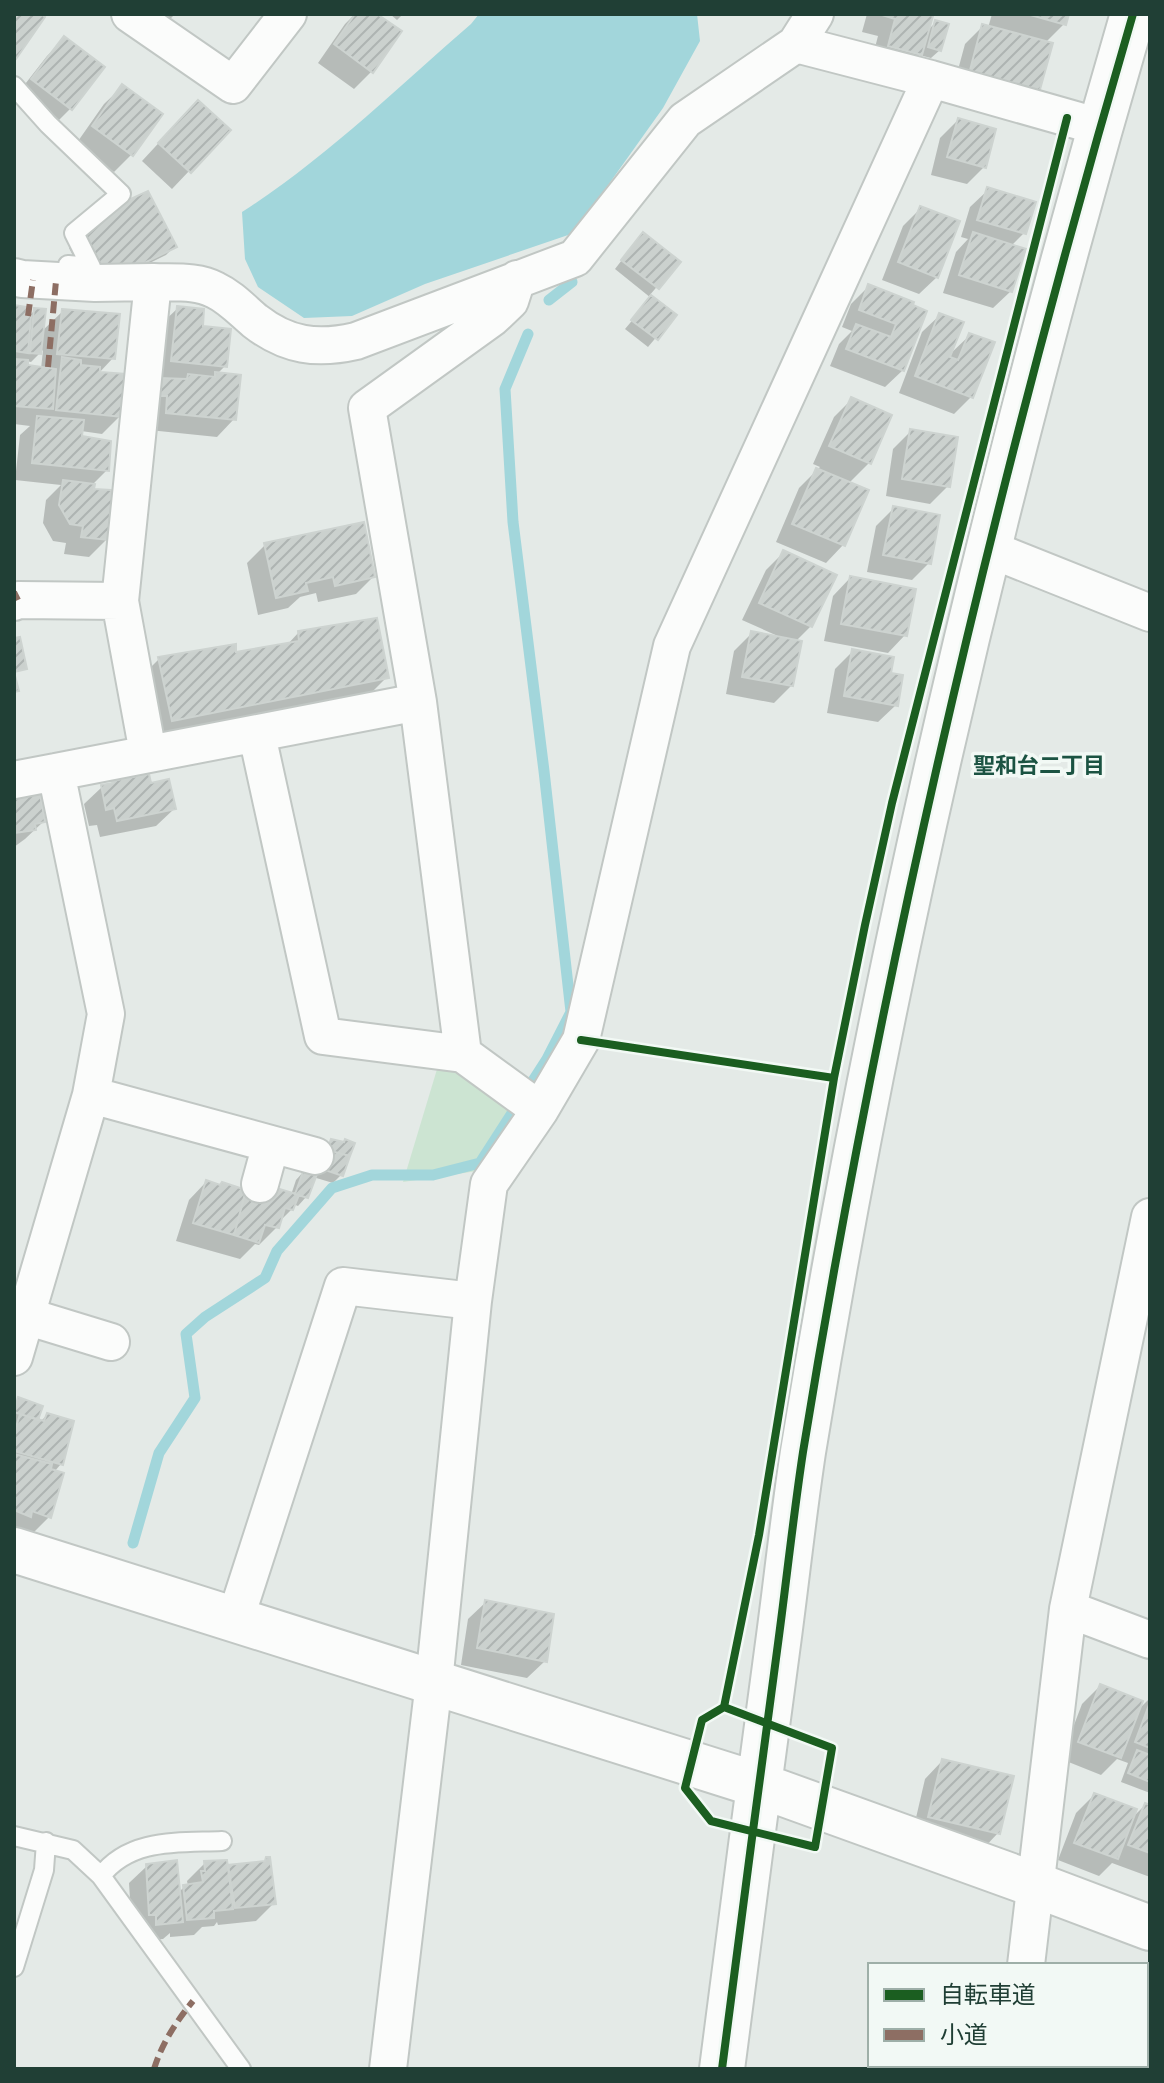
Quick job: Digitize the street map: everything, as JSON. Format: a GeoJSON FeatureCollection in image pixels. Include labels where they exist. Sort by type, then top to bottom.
{"type":"FeatureCollection","features":[{"type":"Feature","properties":{"kind":"street"},"geometry":{"type":"LineString","coordinates":[[130,14],[233,85],[288,14]]}},
{"type":"Feature","properties":{"kind":"street"},"geometry":{"type":"LineString","coordinates":[[14,277],[95,283],[196,283],[228,297],[271,332],[306,345],[323,347],[356,341],[575,258],[685,120],[796,44],[815,14]]}},
{"type":"Feature","properties":{"kind":"street"},"geometry":{"type":"LineString","coordinates":[[722,2069],[803,1455],[854,1167],[920,836],[987,548],[1041,337],[1133,14]]}},
{"type":"Feature","properties":{"kind":"street"},"geometry":{"type":"LineString","coordinates":[[796,44],[1100,127]]}},
{"type":"Feature","properties":{"kind":"street"},"geometry":{"type":"LineString","coordinates":[[388,2069],[434,1682],[473,1301],[489,1184],[540,1110],[581,1040],[672,646],[931,79]]}},
{"type":"Feature","properties":{"kind":"street"},"geometry":{"type":"LineString","coordinates":[[463,1054],[418,702],[367,408],[492,318],[510,301],[517,279]]}},
{"type":"Feature","properties":{"kind":"street"},"geometry":{"type":"LineString","coordinates":[[148,753],[120,601],[153,282]]}},
{"type":"Feature","properties":{"kind":"street"},"geometry":{"type":"LineString","coordinates":[[987,548],[1150,613]]}},
{"type":"Feature","properties":{"kind":"street"},"geometry":{"type":"LineString","coordinates":[[14,602],[120,601]]}},
{"type":"Feature","properties":{"kind":"street"},"geometry":{"type":"LineString","coordinates":[[14,780],[418,702]]}},
{"type":"Feature","properties":{"kind":"street"},"geometry":{"type":"LineString","coordinates":[[257,735],[323,1036],[463,1054],[540,1110]]}},
{"type":"Feature","properties":{"kind":"street"},"geometry":{"type":"LineString","coordinates":[[14,1357],[91,1095],[106,1014],[56,772]]}},
{"type":"Feature","properties":{"kind":"street"},"geometry":{"type":"LineString","coordinates":[[91,1095],[315,1156]]}},
{"type":"Feature","properties":{"kind":"street"},"geometry":{"type":"LineString","coordinates":[[260,1184],[271,1144]]}},
{"type":"Feature","properties":{"kind":"street"},"geometry":{"type":"LineString","coordinates":[[1026,1963],[1068,1609],[1150,1217]]}},
{"type":"Feature","properties":{"kind":"street"},"geometry":{"type":"LineString","coordinates":[[235,1620],[343,1286],[473,1301]]}},
{"type":"Feature","properties":{"kind":"street"},"geometry":{"type":"LineString","coordinates":[[26,1316],[111,1342]]}},
{"type":"Feature","properties":{"kind":"street"},"geometry":{"type":"LineString","coordinates":[[14,1550],[759,1785],[1150,1928]]}},
{"type":"Feature","properties":{"kind":"street"},"geometry":{"type":"LineString","coordinates":[[1068,1609],[1150,1640]]}},
{"type":"Feature","properties":{"kind":"lane"},"geometry":{"type":"LineString","coordinates":[[14,86],[48,124],[121,194],[74,233],[91,267],[14,262]]}},
{"type":"Feature","properties":{"kind":"lane"},"geometry":{"type":"LineString","coordinates":[[14,1836],[73,1850],[101,1876],[241,2069]]}},
{"type":"Feature","properties":{"kind":"lane"},"geometry":{"type":"LineString","coordinates":[[101,1876],[110,1864],[142,1847],[222,1841]]}},
{"type":"Feature","properties":{"kind":"lane"},"geometry":{"type":"LineString","coordinates":[[14,1967],[44,1870],[46,1842]]}},
{"type":"Feature","properties":{"kind":"green space"},"geometry":{"type":"Polygon","coordinates":[[[441,1056],[524,1110],[484,1170],[403,1182],[441,1056]]]}},
{"type":"Feature","properties":{"kind":"water"},"geometry":{"type":"Polygon","coordinates":[[[479,14],[697,14],[700,41],[663,108],[574,233],[425,284],[352,316],[304,318],[258,287],[245,259],[242,212],[331,146],[479,14]]]}},
{"type":"Feature","properties":{"kind":"building"},"geometry":{"type":"Polygon","coordinates":[[[14,14],[41,14],[45,17],[16,59],[14,58],[14,14]]]}},
{"type":"Feature","properties":{"kind":"building"},"geometry":{"type":"Polygon","coordinates":[[[355,14],[377,14],[402,31],[373,73],[334,44],[355,14]]]}},
{"type":"Feature","properties":{"kind":"building"},"geometry":{"type":"Polygon","coordinates":[[[879,14],[933,16],[922,55],[888,46],[895,19],[879,14]]]}},
{"type":"Feature","properties":{"kind":"building"},"geometry":{"type":"Polygon","coordinates":[[[1027,14],[1069,14],[1066,25],[1027,14]]]}},
{"type":"Feature","properties":{"kind":"building"},"geometry":{"type":"Polygon","coordinates":[[[935,20],[949,24],[941,51],[928,47],[935,20]]]}},
{"type":"Feature","properties":{"kind":"building"},"geometry":{"type":"Polygon","coordinates":[[[982,24],[1053,43],[1039,93],[969,74],[982,24]]]}},
{"type":"Feature","properties":{"kind":"building"},"geometry":{"type":"Polygon","coordinates":[[[64,36],[105,67],[72,110],[31,79],[64,36]]]}},
{"type":"Feature","properties":{"kind":"building"},"geometry":{"type":"Polygon","coordinates":[[[122,84],[163,114],[133,156],[92,126],[122,84]]]}},
{"type":"Feature","properties":{"kind":"building"},"geometry":{"type":"Polygon","coordinates":[[[198,100],[231,130],[191,173],[158,143],[198,100]]]}},
{"type":"Feature","properties":{"kind":"building"},"geometry":{"type":"Polygon","coordinates":[[[958,118],[996,129],[986,168],[947,157],[958,118]]]}},
{"type":"Feature","properties":{"kind":"building"},"geometry":{"type":"Polygon","coordinates":[[[987,187],[1036,202],[1026,234],[977,220],[987,187]]]}},
{"type":"Feature","properties":{"kind":"building"},"geometry":{"type":"Polygon","coordinates":[[[148,191],[177,247],[128,271],[91,267],[76,238],[100,219],[116,212],[115,206],[148,191]]]}},
{"type":"Feature","properties":{"kind":"building"},"geometry":{"type":"Polygon","coordinates":[[[920,206],[960,221],[938,278],[898,262],[920,206]]]}},
{"type":"Feature","properties":{"kind":"building"},"geometry":{"type":"Polygon","coordinates":[[[643,232],[681,262],[659,289],[621,260],[643,232]]]}},
{"type":"Feature","properties":{"kind":"building"},"geometry":{"type":"Polygon","coordinates":[[[973,232],[1026,249],[1012,292],[959,275],[973,232]]]}},
{"type":"Feature","properties":{"kind":"building"},"geometry":{"type":"Polygon","coordinates":[[[868,284],[914,302],[913,305],[927,311],[904,371],[846,349],[856,324],[891,337],[896,324],[859,310],[868,284]]]}},
{"type":"Feature","properties":{"kind":"building"},"geometry":{"type":"Polygon","coordinates":[[[651,295],[677,315],[658,340],[631,320],[651,295]]]}},
{"type":"Feature","properties":{"kind":"building"},"geometry":{"type":"Polygon","coordinates":[[[14,305],[27,307],[26,315],[31,316],[28,353],[14,351],[14,305]]]}},
{"type":"Feature","properties":{"kind":"building"},"geometry":{"type":"Polygon","coordinates":[[[177,306],[204,309],[203,326],[231,329],[227,367],[171,361],[177,306]]]}},
{"type":"Feature","properties":{"kind":"building"},"geometry":{"type":"Polygon","coordinates":[[[34,308],[46,309],[41,354],[30,353],[34,308]]]}},
{"type":"Feature","properties":{"kind":"building"},"geometry":{"type":"Polygon","coordinates":[[[62,309],[120,314],[115,359],[57,354],[62,309]]]}},
{"type":"Feature","properties":{"kind":"building"},"geometry":{"type":"Polygon","coordinates":[[[939,313],[964,322],[950,357],[958,360],[969,333],[995,342],[973,398],[915,376],[939,313]]]}},
{"type":"Feature","properties":{"kind":"building"},"geometry":{"type":"Polygon","coordinates":[[[62,357],[81,360],[81,365],[100,367],[100,372],[126,374],[122,417],[56,410],[62,357]]]}},
{"type":"Feature","properties":{"kind":"building"},"geometry":{"type":"Polygon","coordinates":[[[14,359],[28,360],[28,365],[56,369],[53,409],[14,406],[14,359]]]}},
{"type":"Feature","properties":{"kind":"building"},"geometry":{"type":"Polygon","coordinates":[[[215,372],[241,375],[236,420],[166,413],[167,396],[158,396],[160,378],[187,379],[188,374],[215,377],[215,372]]]}},
{"type":"Feature","properties":{"kind":"building"},"geometry":{"type":"Polygon","coordinates":[[[851,397],[892,415],[871,464],[829,446],[851,397]]]}},
{"type":"Feature","properties":{"kind":"building"},"geometry":{"type":"Polygon","coordinates":[[[37,416],[84,420],[82,436],[111,441],[109,471],[32,463],[37,416]]]}},
{"type":"Feature","properties":{"kind":"building"},"geometry":{"type":"Polygon","coordinates":[[[910,429],[958,437],[950,487],[902,479],[910,429]]]}},
{"type":"Feature","properties":{"kind":"building"},"geometry":{"type":"Polygon","coordinates":[[[816,468],[869,490],[845,546],[792,524],[816,468]]]}},
{"type":"Feature","properties":{"kind":"building"},"geometry":{"type":"Polygon","coordinates":[[[63,480],[95,484],[94,489],[111,490],[115,494],[109,540],[81,537],[83,526],[70,524],[59,505],[63,480]]]}},
{"type":"Feature","properties":{"kind":"building"},"geometry":{"type":"Polygon","coordinates":[[[893,506],[940,515],[931,564],[883,555],[893,506]]]}},
{"type":"Feature","properties":{"kind":"building"},"geometry":{"type":"Polygon","coordinates":[[[364,522],[375,577],[335,586],[333,577],[306,583],[308,591],[276,598],[264,543],[364,522]]]}},
{"type":"Feature","properties":{"kind":"building"},"geometry":{"type":"Polygon","coordinates":[[[783,550],[837,575],[812,627],[759,603],[783,550]]]}},
{"type":"Feature","properties":{"kind":"building"},"geometry":{"type":"Polygon","coordinates":[[[850,576],[916,589],[907,636],[841,624],[850,576]]]}},
{"type":"Feature","properties":{"kind":"building"},"geometry":{"type":"Polygon","coordinates":[[[377,618],[389,678],[172,721],[158,657],[236,644],[236,652],[299,641],[298,631],[377,618]]]}},
{"type":"Feature","properties":{"kind":"building"},"geometry":{"type":"Polygon","coordinates":[[[751,631],[802,641],[793,686],[742,677],[751,631]]]}},
{"type":"Feature","properties":{"kind":"building"},"geometry":{"type":"Polygon","coordinates":[[[20,637],[27,669],[14,672],[14,638],[20,637]]]}},
{"type":"Feature","properties":{"kind":"building"},"geometry":{"type":"Polygon","coordinates":[[[852,649],[894,657],[891,673],[903,675],[898,706],[844,696],[852,649]]]}},
{"type":"Feature","properties":{"kind":"building"},"geometry":{"type":"Polygon","coordinates":[[[14,672],[19,691],[14,692],[14,672]]]}},
{"type":"Feature","properties":{"kind":"building"},"geometry":{"type":"Polygon","coordinates":[[[149,774],[151,783],[169,779],[176,809],[117,821],[114,808],[106,810],[101,785],[149,774]]]}},
{"type":"Feature","properties":{"kind":"building"},"geometry":{"type":"Polygon","coordinates":[[[39,788],[45,822],[35,824],[36,830],[14,833],[14,793],[39,788]]]}},
{"type":"Feature","properties":{"kind":"building"},"geometry":{"type":"Polygon","coordinates":[[[331,1139],[355,1143],[350,1156],[327,1150],[331,1139]]]}},
{"type":"Feature","properties":{"kind":"building"},"geometry":{"type":"Polygon","coordinates":[[[327,1150],[350,1156],[343,1176],[316,1167],[327,1150]]]}},
{"type":"Feature","properties":{"kind":"building"},"geometry":{"type":"Polygon","coordinates":[[[304,1169],[317,1174],[308,1198],[295,1194],[304,1169]]]}},
{"type":"Feature","properties":{"kind":"building"},"geometry":{"type":"Polygon","coordinates":[[[206,1180],[246,1190],[234,1235],[193,1223],[206,1180]]]}},
{"type":"Feature","properties":{"kind":"building"},"geometry":{"type":"Polygon","coordinates":[[[247,1187],[273,1187],[299,1195],[293,1210],[285,1208],[279,1228],[265,1225],[259,1243],[234,1235],[247,1187]]]}},
{"type":"Feature","properties":{"kind":"building"},"geometry":{"type":"Polygon","coordinates":[[[18,1397],[43,1406],[38,1420],[14,1412],[18,1397]]]}},
{"type":"Feature","properties":{"kind":"building"},"geometry":{"type":"Polygon","coordinates":[[[47,1413],[74,1421],[63,1465],[14,1451],[14,1434],[20,1414],[44,1421],[47,1413]]]}},
{"type":"Feature","properties":{"kind":"building"},"geometry":{"type":"Polygon","coordinates":[[[14,1454],[52,1464],[51,1469],[64,1473],[51,1518],[32,1511],[31,1517],[14,1510],[14,1454]]]}},
{"type":"Feature","properties":{"kind":"building"},"geometry":{"type":"Polygon","coordinates":[[[485,1600],[554,1614],[547,1662],[477,1648],[485,1600]]]}},
{"type":"Feature","properties":{"kind":"building"},"geometry":{"type":"Polygon","coordinates":[[[1100,1684],[1143,1701],[1121,1758],[1078,1742],[1100,1684]]]}},
{"type":"Feature","properties":{"kind":"building"},"geometry":{"type":"Polygon","coordinates":[[[1150,1702],[1150,1748],[1135,1742],[1150,1702]]]}},
{"type":"Feature","properties":{"kind":"building"},"geometry":{"type":"Polygon","coordinates":[[[1137,1750],[1150,1755],[1150,1782],[1128,1773],[1137,1750]]]}},
{"type":"Feature","properties":{"kind":"building"},"geometry":{"type":"Polygon","coordinates":[[[942,1759],[1014,1776],[1000,1834],[928,1817],[942,1759]]]}},
{"type":"Feature","properties":{"kind":"building"},"geometry":{"type":"Polygon","coordinates":[[[1094,1793],[1137,1809],[1118,1859],[1074,1843],[1094,1793]]]}},
{"type":"Feature","properties":{"kind":"building"},"geometry":{"type":"Polygon","coordinates":[[[1145,1803],[1150,1805],[1150,1853],[1128,1845],[1145,1803]]]}},
{"type":"Feature","properties":{"kind":"building"},"geometry":{"type":"Polygon","coordinates":[[[266,1857],[270,1857],[276,1904],[235,1908],[228,1865],[265,1861],[266,1857]]]}},
{"type":"Feature","properties":{"kind":"building"},"geometry":{"type":"Polygon","coordinates":[[[177,1860],[183,1922],[156,1925],[156,1915],[149,1915],[146,1864],[177,1860]]]}},
{"type":"Feature","properties":{"kind":"building"},"geometry":{"type":"Polygon","coordinates":[[[227,1860],[233,1909],[214,1911],[214,1918],[187,1920],[183,1885],[203,1882],[201,1871],[205,1871],[204,1861],[227,1860]]]}},
{"type":"Feature","properties":{"kind":"building"},"geometry":{"type":"Polygon","coordinates":[[[1148,2012],[1150,2013],[1148,2065],[1148,2012]]]}},
{"type":"Feature","properties":{"kind":"waterway"},"geometry":{"type":"LineString","coordinates":[[549,300],[572,282]]}},
{"type":"Feature","properties":{"kind":"waterway"},"geometry":{"type":"LineString","coordinates":[[133,1543],[159,1453],[195,1398],[186,1334],[205,1317],[265,1278],[277,1251],[332,1188],[372,1175],[433,1175],[480,1163],[547,1059],[571,1012],[513,522],[505,389],[528,334]]}},
{"type":"Feature","properties":{"kind":"marked path"},"geometry":{"type":"LineString","coordinates":[[28,316],[33,280]]}},
{"type":"Feature","properties":{"kind":"marked path"},"geometry":{"type":"LineString","coordinates":[[48,367],[56,281]]}},
{"type":"Feature","properties":{"kind":"marked path"},"geometry":{"type":"LineString","coordinates":[[14,592],[18,600]]}},
{"type":"Feature","properties":{"kind":"marked path"},"geometry":{"type":"LineString","coordinates":[[154,2069],[170,2033],[193,2001]]}},
{"type":"Feature","properties":{"kind":"cycle path"},"geometry":{"type":"LineString","coordinates":[[722,2069],[803,1452],[868,1089],[946,728],[989,548],[1034,369],[1133,14]]}},
{"type":"Feature","properties":{"kind":"cycle path"},"geometry":{"type":"LineString","coordinates":[[724,1707],[832,1748],[815,1847],[711,1821],[685,1788],[702,1720],[724,1707],[759,1535],[834,1078],[865,925],[892,803],[1067,118]]}},
{"type":"Feature","properties":{"kind":"cycle path"},"geometry":{"type":"LineString","coordinates":[[581,1040],[834,1078]]}},
{"type":"Feature","properties":{"kind":"district","name":"聖和台二丁目"},"geometry":{"type":"Point","coordinates":[1039,765]}}]}
